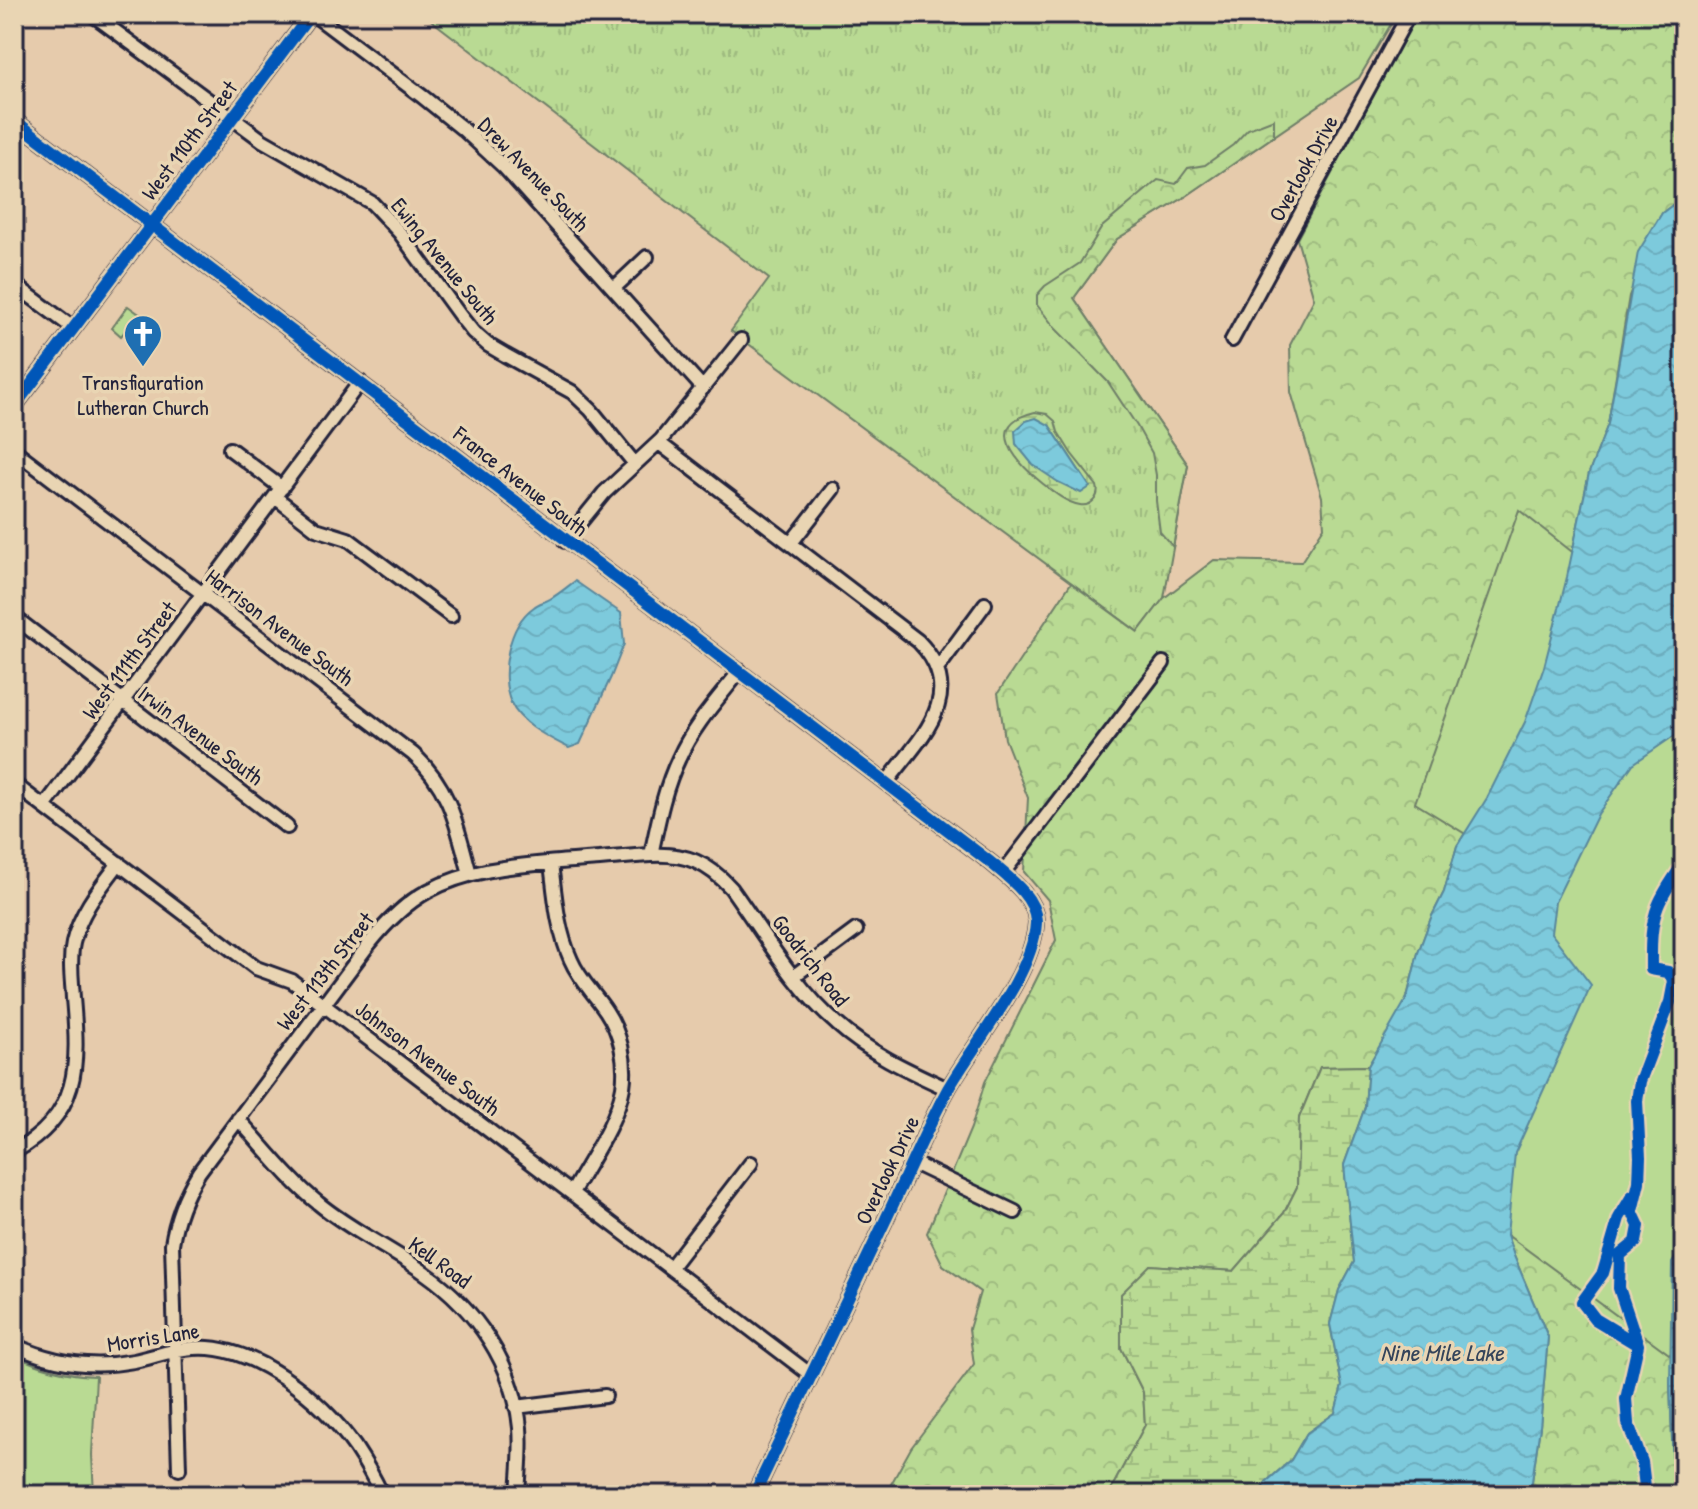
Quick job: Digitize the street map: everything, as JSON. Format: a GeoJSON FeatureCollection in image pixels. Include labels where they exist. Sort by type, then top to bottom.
{"type":"FeatureCollection","features":[{"type":"Feature","properties":{"kind":"street","name":"Ewing Avenue South"},"geometry":{"type":"LineString","coordinates":[[92,14],[262,140],[372,203],[400,233],[473,332],[488,345],[572,392],[591,410],[635,464]]}},
{"type":"Feature","properties":{"kind":"street","name":"West 110th Street"},"geometry":{"type":"LineString","coordinates":[[14,407],[312,14]]}},
{"type":"Feature","properties":{"kind":"street","name":"Drew Avenue South"},"geometry":{"type":"LineString","coordinates":[[312,14],[464,130],[504,167],[703,388]]}},
{"type":"Feature","properties":{"kind":"street","name":"Overlook Drive"},"geometry":{"type":"LineString","coordinates":[[1232,340],[1409,14]]}},
{"type":"Feature","properties":{"kind":"street","name":"France Avenue South"},"geometry":{"type":"LineString","coordinates":[[14,120],[1003,873]]}},
{"type":"Feature","properties":{"kind":"street"},"geometry":{"type":"LineString","coordinates":[[614,288],[647,257]]}},
{"type":"Feature","properties":{"kind":"street"},"geometry":{"type":"LineString","coordinates":[[14,284],[73,328]]}},
{"type":"Feature","properties":{"kind":"street"},"geometry":{"type":"LineString","coordinates":[[565,541],[604,493],[659,443],[741,340]]}},
{"type":"Feature","properties":{"kind":"street","name":"West 111th Street"},"geometry":{"type":"LineString","coordinates":[[44,807],[360,382]]}},
{"type":"Feature","properties":{"kind":"street"},"geometry":{"type":"LineString","coordinates":[[659,443],[930,652],[941,682],[937,713],[886,783]]}},
{"type":"Feature","properties":{"kind":"street"},"geometry":{"type":"LineString","coordinates":[[230,449],[316,529],[348,539],[451,616]]}},
{"type":"Feature","properties":{"kind":"street","name":"Harrison Avenue South"},"geometry":{"type":"LineString","coordinates":[[14,450],[427,766],[447,796],[470,874]]}},
{"type":"Feature","properties":{"kind":"street"},"geometry":{"type":"LineString","coordinates":[[791,543],[833,489]]}},
{"type":"Feature","properties":{"kind":"street"},"geometry":{"type":"LineString","coordinates":[[938,668],[985,604]]}},
{"type":"Feature","properties":{"kind":"street","name":"Irwin Avenue South"},"geometry":{"type":"LineString","coordinates":[[14,617],[287,827]]}},
{"type":"Feature","properties":{"kind":"street"},"geometry":{"type":"LineString","coordinates":[[1003,873],[1163,663]]}},
{"type":"Feature","properties":{"kind":"street"},"geometry":{"type":"LineString","coordinates":[[651,855],[660,810],[679,757],[709,710],[740,671]]}},
{"type":"Feature","properties":{"kind":"street","name":"Johnson Avenue South"},"geometry":{"type":"LineString","coordinates":[[14,784],[256,968],[292,981],[324,1004],[811,1375]]}},
{"type":"Feature","properties":{"kind":"street","name":"West 113th Street"},"geometry":{"type":"LineString","coordinates":[[179,1469],[172,1262],[175,1225],[189,1188],[369,944],[405,906],[427,891],[470,874],[502,867],[651,855]]}},
{"type":"Feature","properties":{"kind":"street","name":"Goodrich Road"},"geometry":{"type":"LineString","coordinates":[[651,855],[688,857],[719,875],[794,976],[838,1025],[881,1056],[948,1089]]}},
{"type":"Feature","properties":{"kind":"street"},"geometry":{"type":"LineString","coordinates":[[14,1152],[49,1125],[69,1091],[77,1043],[71,963],[73,943],[87,906],[119,863]]}},
{"type":"Feature","properties":{"kind":"street"},"geometry":{"type":"LineString","coordinates":[[551,863],[557,919],[563,940],[582,981],[608,1014],[616,1031],[624,1069],[618,1107],[572,1193]]}},
{"type":"Feature","properties":{"kind":"street","name":"Overlook Drive"},"geometry":{"type":"LineString","coordinates":[[754,1495],[948,1089],[1024,966],[1036,921],[1032,905],[1003,873]]}},
{"type":"Feature","properties":{"kind":"street"},"geometry":{"type":"LineString","coordinates":[[794,976],[856,930]]}},
{"type":"Feature","properties":{"kind":"street","name":"Kell Road"},"geometry":{"type":"LineString","coordinates":[[238,1119],[317,1202],[424,1272],[465,1306],[496,1350],[516,1407],[520,1428],[518,1495]]}},
{"type":"Feature","properties":{"kind":"street"},"geometry":{"type":"LineString","coordinates":[[670,1268],[751,1163]]}},
{"type":"Feature","properties":{"kind":"street"},"geometry":{"type":"LineString","coordinates":[[913,1163],[1015,1212]]}},
{"type":"Feature","properties":{"kind":"street","name":"Morris Lane"},"geometry":{"type":"LineString","coordinates":[[14,1345],[33,1354],[84,1365],[110,1365],[197,1347],[235,1352],[282,1377],[333,1420],[354,1446],[382,1495]]}},
{"type":"Feature","properties":{"kind":"street"},"geometry":{"type":"LineString","coordinates":[[516,1407],[605,1396]]}},
{"type":"Feature","properties":{"kind":"green space"},"geometry":{"type":"Polygon","coordinates":[[[423,14],[1397,14],[1359,78],[1188,195],[1117,239],[1074,298],[1188,465],[1164,598],[1138,632],[731,331],[769,279],[423,14]]]}},
{"type":"Feature","properties":{"kind":"green space"},"geometry":{"type":"Polygon","coordinates":[[[1417,14],[1684,14],[1684,196],[1662,213],[1629,296],[1608,424],[1589,473],[1567,577],[1487,798],[1457,846],[1444,892],[1418,953],[1405,1005],[1368,1066],[1320,1067],[1299,1118],[1297,1187],[1284,1213],[1234,1271],[1150,1265],[1121,1348],[1143,1392],[1145,1425],[1108,1495],[885,1495],[911,1448],[974,1364],[969,1329],[980,1292],[943,1265],[927,1233],[971,1128],[985,1082],[1056,940],[1048,900],[1024,872],[1028,798],[1005,739],[998,693],[1071,583],[1138,632],[1164,598],[1214,560],[1301,562],[1324,527],[1322,497],[1291,392],[1290,345],[1314,299],[1297,239],[1417,14]]]}},
{"type":"Feature","properties":{"kind":"green space"},"geometry":{"type":"Polygon","coordinates":[[[1274,119],[1274,136],[1117,239],[1074,298],[1188,465],[1173,547],[1160,532],[1152,453],[1108,382],[1056,329],[1037,305],[1037,295],[1045,286],[1080,263],[1102,227],[1158,180],[1176,184],[1188,168],[1205,165],[1233,145],[1248,129],[1274,119]]]}},
{"type":"Feature","properties":{"kind":"green space"},"geometry":{"type":"Polygon","coordinates":[[[128,306],[142,316],[121,336],[112,328],[128,306]]]}},
{"type":"Feature","properties":{"kind":"green space"},"geometry":{"type":"Polygon","coordinates":[[[1035,412],[1047,414],[1055,421],[1071,453],[1097,486],[1094,500],[1084,505],[1070,502],[1050,490],[1022,465],[1009,444],[1007,434],[1010,425],[1035,412]],[[1049,425],[1058,482],[1090,487],[1049,425]]]}},
{"type":"Feature","properties":{"kind":"green space"},"geometry":{"type":"Polygon","coordinates":[[[1519,510],[1661,622],[1684,518],[1684,1365],[1378,1140],[1493,851],[1415,803],[1519,510]]]}},
{"type":"Feature","properties":{"kind":"green space"},"geometry":{"type":"Polygon","coordinates":[[[1368,1066],[1365,1107],[1344,1165],[1354,1262],[1339,1290],[1330,1324],[1342,1386],[1335,1413],[1307,1433],[1291,1460],[1266,1482],[1258,1495],[1108,1495],[1145,1425],[1143,1392],[1121,1348],[1121,1294],[1150,1265],[1234,1271],[1284,1213],[1297,1187],[1299,1118],[1320,1067],[1368,1066]]]}},
{"type":"Feature","properties":{"kind":"green space"},"geometry":{"type":"Polygon","coordinates":[[[1515,1153],[1684,1217],[1670,1384],[1674,1495],[1530,1495],[1548,1337],[1507,1235],[1515,1153]]]}},
{"type":"Feature","properties":{"kind":"green space"},"geometry":{"type":"Polygon","coordinates":[[[14,1355],[54,1370],[96,1376],[92,1455],[94,1495],[14,1495],[14,1355]]]}},
{"type":"Feature","properties":{"kind":"water","name":"Nine Mile Lake"},"geometry":{"type":"Polygon","coordinates":[[[1684,196],[1684,729],[1633,764],[1598,814],[1555,902],[1551,933],[1591,985],[1515,1153],[1507,1235],[1548,1337],[1530,1495],[1258,1495],[1266,1482],[1291,1460],[1307,1433],[1335,1413],[1342,1386],[1330,1324],[1339,1290],[1354,1262],[1344,1165],[1365,1107],[1368,1066],[1407,998],[1418,953],[1444,892],[1457,846],[1487,798],[1525,722],[1544,667],[1589,473],[1608,424],[1638,252],[1662,213],[1684,196]]]}},
{"type":"Feature","properties":{"kind":"water"},"geometry":{"type":"Polygon","coordinates":[[[1036,418],[1049,425],[1090,487],[1081,493],[1058,482],[1033,465],[1016,444],[1015,431],[1026,421],[1036,418]]]}},
{"type":"Feature","properties":{"kind":"water"},"geometry":{"type":"Polygon","coordinates":[[[575,581],[621,613],[624,644],[580,744],[569,748],[537,730],[516,711],[507,692],[506,665],[512,638],[525,615],[575,581]]]}},
{"type":"Feature","properties":{"kind":"water"},"geometry":{"type":"Polygon","coordinates":[[[1684,1217],[1684,1495],[1674,1495],[1670,1384],[1672,1263],[1682,1247],[1684,1217]]]}},
{"type":"Feature","properties":{"kind":"cycle path"},"geometry":{"type":"LineString","coordinates":[[14,407],[311,14]]}},
{"type":"Feature","properties":{"kind":"cycle path"},"geometry":{"type":"LineString","coordinates":[[14,120],[990,862],[1020,889],[1032,905],[1036,923],[1025,964],[940,1105],[754,1495]]}},
{"type":"Feature","properties":{"kind":"cycle path"},"geometry":{"type":"LineString","coordinates":[[1646,1495],[1642,1462],[1628,1423],[1626,1399],[1638,1345],[1619,1288],[1620,1255],[1636,1242],[1639,1226],[1632,1211],[1639,1182],[1637,1101],[1640,1081],[1670,1002],[1674,981],[1668,972],[1651,969],[1654,921],[1663,895],[1684,863]]}},
{"type":"Feature","properties":{"kind":"cycle path"},"geometry":{"type":"LineString","coordinates":[[1632,1196],[1619,1218],[1603,1273],[1582,1302],[1595,1319],[1638,1345]]}},
{"type":"Feature","properties":{"kind":"place","name":"Transfiguration Lutheran Church"},"geometry":{"type":"Point","coordinates":[143,368]}}]}
